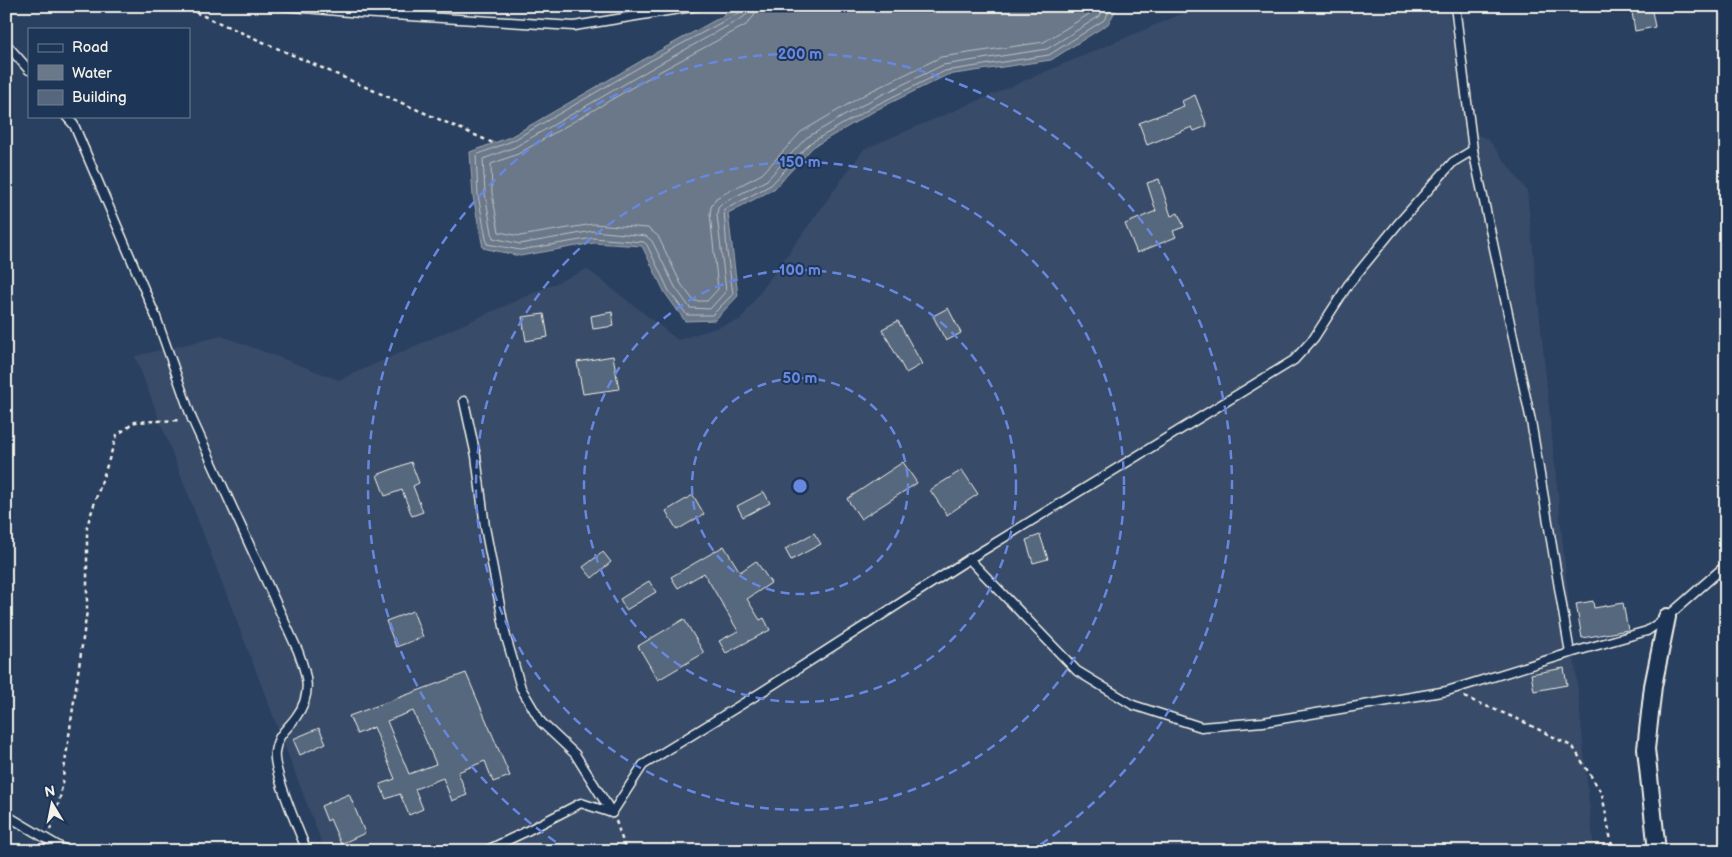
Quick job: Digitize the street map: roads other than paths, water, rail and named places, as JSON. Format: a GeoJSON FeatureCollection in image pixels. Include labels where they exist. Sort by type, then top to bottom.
{"type":"FeatureCollection","features":[{"type":"Feature","properties":{"kind":"street"},"geometry":{"type":"LineString","coordinates":[[1657,851],[1646,749],[1653,686],[1666,617]]}},
{"type":"Feature","properties":{"kind":"lane"},"geometry":{"type":"LineString","coordinates":[[282,6],[369,14],[574,26],[698,6]]}},
{"type":"Feature","properties":{"kind":"lane"},"geometry":{"type":"LineString","coordinates":[[1454,6],[1472,150],[1531,421],[1570,653]]}},
{"type":"Feature","properties":{"kind":"lane"},"geometry":{"type":"LineString","coordinates":[[6,44],[28,69]]}},
{"type":"Feature","properties":{"kind":"lane"},"geometry":{"type":"LineString","coordinates":[[68,118],[74,125],[156,316],[192,419],[294,642],[307,675],[307,693],[297,716],[278,737],[274,754],[278,774],[307,851]]}},
{"type":"Feature","properties":{"kind":"lane"},"geometry":{"type":"LineString","coordinates":[[612,813],[643,765],[760,693],[969,559],[1294,360],[1314,338],[1348,285],[1397,224],[1454,162],[1472,150]]}},
{"type":"Feature","properties":{"kind":"lane"},"geometry":{"type":"LineString","coordinates":[[464,401],[476,456],[485,528],[506,637],[521,688],[541,722],[575,754],[612,813]]}},
{"type":"Feature","properties":{"kind":"lane"},"geometry":{"type":"LineString","coordinates":[[969,559],[1077,671],[1133,705],[1201,727],[1263,722],[1447,691],[1647,631],[1726,565]]}},
{"type":"Feature","properties":{"kind":"lane"},"geometry":{"type":"LineString","coordinates":[[485,851],[580,803],[612,813]]}},
{"type":"Feature","properties":{"kind":"lane"},"geometry":{"type":"LineString","coordinates":[[6,815],[67,851]]}},
{"type":"Feature","properties":{"kind":"water"},"geometry":{"type":"Polygon","coordinates":[[[741,6],[1118,6],[1108,24],[1051,60],[947,75],[878,109],[813,147],[774,189],[728,213],[738,296],[715,320],[685,321],[665,293],[642,246],[594,243],[520,256],[483,248],[473,196],[470,152],[510,137],[648,57],[741,6]]]}}]}
